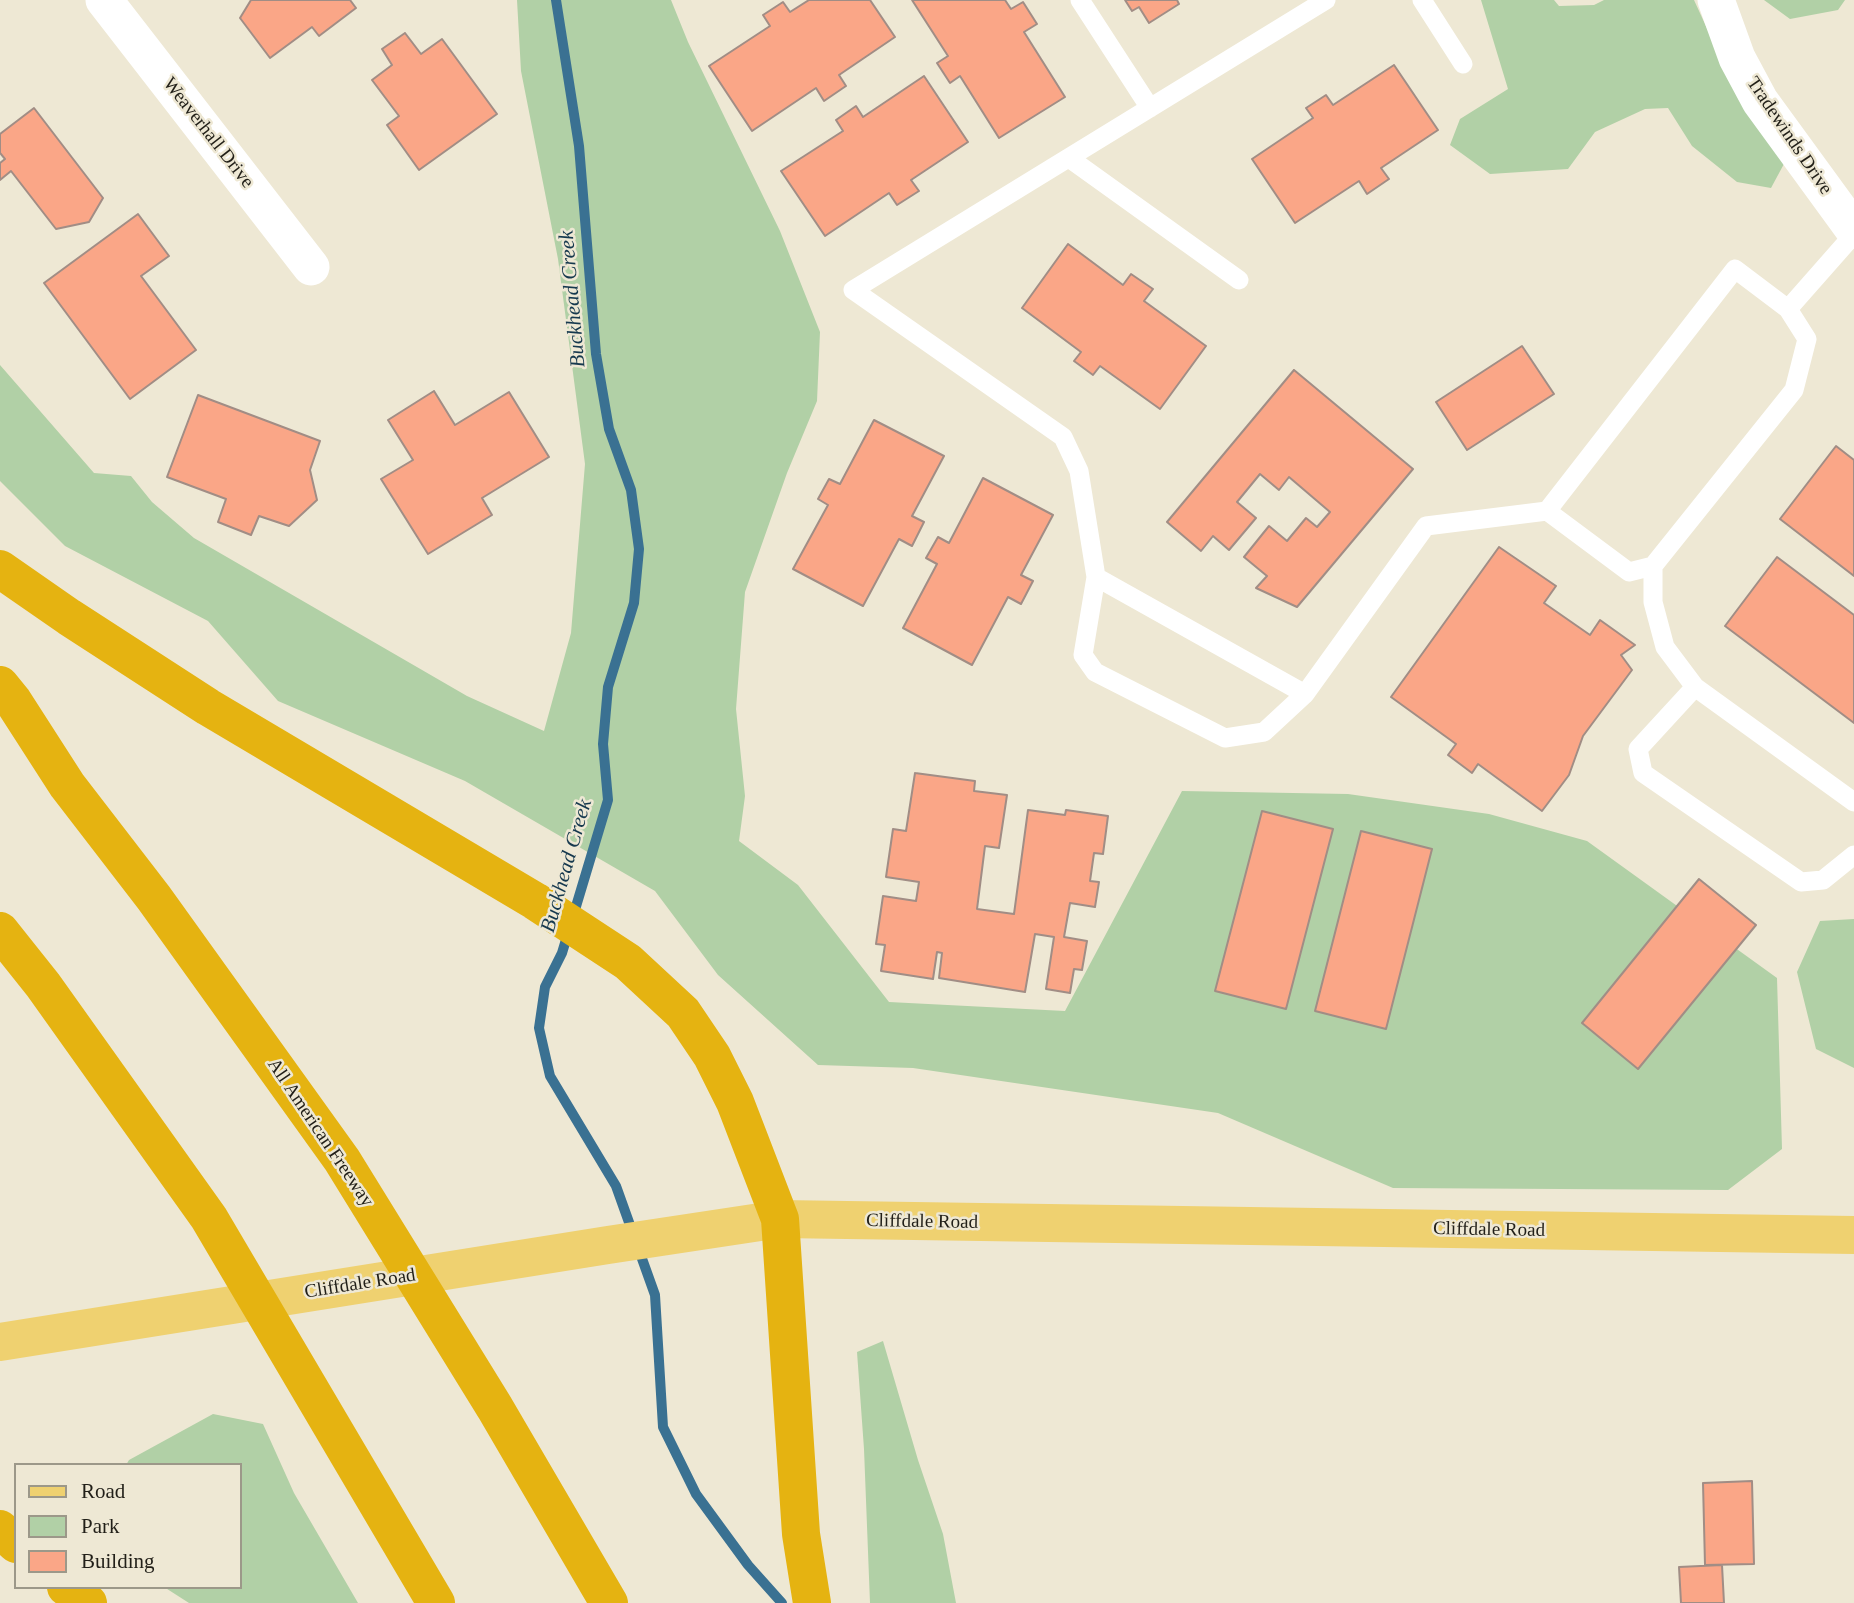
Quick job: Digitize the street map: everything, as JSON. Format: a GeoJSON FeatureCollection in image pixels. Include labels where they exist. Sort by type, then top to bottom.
{"type":"FeatureCollection","features":[{"type":"Feature","properties":{"kind":"highway"},"geometry":{"type":"LineString","coordinates":[[0,569],[208,707],[535,901],[628,962],[683,1013],[712,1056],[735,1102],[779,1219],[801,1534],[812,1603]]}},
{"type":"Feature","properties":{"kind":"highway","name":"All American Freeway"},"geometry":{"type":"LineString","coordinates":[[0,685],[67,785],[154,898],[342,1160],[495,1408],[609,1603]]}},
{"type":"Feature","properties":{"kind":"highway"},"geometry":{"type":"LineString","coordinates":[[0,931],[43,985],[209,1218],[436,1603]]}},
{"type":"Feature","properties":{"kind":"highway"},"geometry":{"type":"LineString","coordinates":[[0,1529],[14,1542]]}},
{"type":"Feature","properties":{"kind":"highway"},"geometry":{"type":"LineString","coordinates":[[69,1589],[88,1603]]}},
{"type":"Feature","properties":{"kind":"main road","name":"Cliffdale Road"},"geometry":{"type":"LineString","coordinates":[[0,1342],[779,1219],[1854,1235]]}},
{"type":"Feature","properties":{"kind":"street","name":"Weaverhall Drive"},"geometry":{"type":"LineString","coordinates":[[104,0],[311,267]]}},
{"type":"Feature","properties":{"kind":"street","name":"Tradewinds Drive"},"geometry":{"type":"LineString","coordinates":[[1716,0],[1737,58],[1760,102],[1854,232]]}},
{"type":"Feature","properties":{"kind":"lane"},"geometry":{"type":"LineString","coordinates":[[1080,0],[1150,108]]}},
{"type":"Feature","properties":{"kind":"lane"},"geometry":{"type":"LineString","coordinates":[[1326,0],[853,290],[1063,437],[1079,471],[1096,577],[1083,655],[1095,672],[1226,738],[1264,732],[1305,694],[1426,526],[1547,511],[1629,572],[1653,566],[1794,390],[1807,339],[1788,309],[1735,269],[1547,511]]}},
{"type":"Feature","properties":{"kind":"lane"},"geometry":{"type":"LineString","coordinates":[[1422,0],[1463,64]]}},
{"type":"Feature","properties":{"kind":"lane"},"geometry":{"type":"LineString","coordinates":[[1069,158],[1239,280]]}},
{"type":"Feature","properties":{"kind":"lane"},"geometry":{"type":"LineString","coordinates":[[1788,309],[1854,232]]}},
{"type":"Feature","properties":{"kind":"lane"},"geometry":{"type":"LineString","coordinates":[[1653,566],[1653,602],[1665,647],[1695,687],[1854,802]]}},
{"type":"Feature","properties":{"kind":"lane"},"geometry":{"type":"LineString","coordinates":[[1096,577],[1305,694]]}},
{"type":"Feature","properties":{"kind":"lane"},"geometry":{"type":"LineString","coordinates":[[1695,687],[1638,749],[1643,773],[1801,882],[1824,880],[1854,855]]}},
{"type":"Feature","properties":{"kind":"green space"},"geometry":{"type":"Polygon","coordinates":[[[517,0],[671,0],[688,42],[780,231],[820,332],[817,401],[787,473],[745,592],[736,709],[745,796],[739,841],[798,885],[889,1002],[1065,1011],[1182,791],[1348,794],[1489,814],[1587,841],[1777,978],[1782,1149],[1728,1190],[1393,1188],[1218,1113],[913,1068],[818,1065],[718,975],[655,891],[465,781],[278,701],[208,621],[65,546],[0,481],[0,365],[94,473],[131,476],[152,502],[194,538],[467,696],[544,731],[571,633],[585,464],[558,259],[521,71],[517,0]]]}},
{"type":"Feature","properties":{"kind":"green space"},"geometry":{"type":"Polygon","coordinates":[[[1481,0],[1554,0],[1559,6],[1594,5],[1604,0],[1694,0],[1710,35],[1785,162],[1771,188],[1737,182],[1692,146],[1668,108],[1645,109],[1595,132],[1568,169],[1490,174],[1450,145],[1460,119],[1508,89],[1481,0]]]}},
{"type":"Feature","properties":{"kind":"green space"},"geometry":{"type":"Polygon","coordinates":[[[1764,0],[1845,0],[1838,10],[1790,19],[1764,0]]]}},
{"type":"Feature","properties":{"kind":"green space"},"geometry":{"type":"Polygon","coordinates":[[[1854,919],[1854,1068],[1816,1049],[1797,972],[1820,921],[1854,919]]]}},
{"type":"Feature","properties":{"kind":"green space"},"geometry":{"type":"Polygon","coordinates":[[[883,1341],[943,1534],[956,1603],[870,1603],[857,1352],[883,1341]]]}},
{"type":"Feature","properties":{"kind":"green space"},"geometry":{"type":"Polygon","coordinates":[[[213,1414],[263,1424],[294,1493],[358,1603],[189,1603],[167,1589],[242,1589],[242,1463],[127,1463],[213,1414]]]}},
{"type":"Feature","properties":{"kind":"building"},"geometry":{"type":"Polygon","coordinates":[[[251,0],[350,0],[356,8],[319,36],[312,27],[270,58],[240,18],[251,0]]]}},
{"type":"Feature","properties":{"kind":"building"},"geometry":{"type":"Polygon","coordinates":[[[809,0],[870,0],[895,37],[839,75],[846,86],[824,101],[816,88],[752,131],[709,66],[770,26],[763,15],[783,2],[790,12],[809,0]]]}},
{"type":"Feature","properties":{"kind":"building"},"geometry":{"type":"Polygon","coordinates":[[[912,0],[1005,0],[1011,9],[1023,2],[1037,24],[1024,32],[1065,97],[999,138],[960,76],[950,83],[937,63],[948,56],[912,0]]]}},
{"type":"Feature","properties":{"kind":"building"},"geometry":{"type":"Polygon","coordinates":[[[1125,0],[1177,0],[1179,4],[1149,23],[1139,7],[1132,11],[1125,0]]]}},
{"type":"Feature","properties":{"kind":"building"},"geometry":{"type":"Polygon","coordinates":[[[405,33],[421,54],[442,39],[497,114],[419,170],[387,125],[399,116],[372,80],[392,65],[382,49],[405,33]]]}},
{"type":"Feature","properties":{"kind":"building"},"geometry":{"type":"Polygon","coordinates":[[[1394,65],[1438,130],[1381,168],[1389,179],[1367,194],[1359,181],[1295,223],[1252,159],[1313,118],[1306,108],[1326,95],[1333,105],[1394,65]]]}},
{"type":"Feature","properties":{"kind":"building"},"geometry":{"type":"Polygon","coordinates":[[[924,76],[968,142],[911,180],[919,191],[897,205],[889,193],[825,236],[781,171],[843,131],[836,120],[856,106],[863,117],[924,76]]]}},
{"type":"Feature","properties":{"kind":"building"},"geometry":{"type":"Polygon","coordinates":[[[34,108],[103,198],[89,222],[56,229],[11,171],[0,180],[0,163],[5,159],[0,153],[0,134],[34,108]]]}},
{"type":"Feature","properties":{"kind":"building"},"geometry":{"type":"Polygon","coordinates":[[[138,214],[169,256],[141,276],[196,350],[130,399],[44,283],[138,214]]]}},
{"type":"Feature","properties":{"kind":"building"},"geometry":{"type":"Polygon","coordinates":[[[1068,244],[1123,285],[1131,274],[1153,289],[1144,301],[1206,346],[1160,409],[1100,366],[1093,375],[1074,361],[1081,352],[1022,308],[1068,244]]]}},
{"type":"Feature","properties":{"kind":"building"},"geometry":{"type":"Polygon","coordinates":[[[1522,346],[1554,394],[1467,450],[1436,402],[1522,346]]]}},
{"type":"Feature","properties":{"kind":"building"},"geometry":{"type":"Polygon","coordinates":[[[1294,370],[1413,469],[1297,607],[1256,588],[1267,576],[1244,557],[1269,526],[1287,541],[1306,518],[1317,527],[1330,512],[1289,477],[1279,490],[1260,474],[1237,502],[1256,518],[1229,550],[1213,536],[1201,551],[1167,522],[1294,370]]]}},
{"type":"Feature","properties":{"kind":"building"},"geometry":{"type":"Polygon","coordinates":[[[434,391],[455,425],[509,392],[549,457],[482,498],[492,515],[428,554],[381,479],[413,460],[388,420],[434,391]]]}},
{"type":"Feature","properties":{"kind":"building"},"geometry":{"type":"Polygon","coordinates":[[[198,395],[320,441],[310,470],[317,500],[289,526],[259,516],[251,535],[218,522],[226,499],[167,477],[198,395]]]}},
{"type":"Feature","properties":{"kind":"building"},"geometry":{"type":"Polygon","coordinates":[[[874,420],[944,456],[912,516],[924,522],[912,546],[899,539],[863,606],[793,569],[828,505],[818,499],[829,479],[840,484],[874,420]]]}},
{"type":"Feature","properties":{"kind":"building"},"geometry":{"type":"Polygon","coordinates":[[[1836,446],[1854,460],[1854,576],[1780,519],[1836,446]]]}},
{"type":"Feature","properties":{"kind":"building"},"geometry":{"type":"Polygon","coordinates":[[[983,478],[1053,515],[1021,575],[1033,581],[1021,604],[1008,597],[972,665],[903,628],[937,564],[926,558],[938,537],[949,543],[983,478]]]}},
{"type":"Feature","properties":{"kind":"building"},"geometry":{"type":"Polygon","coordinates":[[[1499,547],[1556,586],[1544,603],[1590,635],[1600,620],[1635,645],[1621,655],[1632,670],[1583,736],[1569,775],[1542,811],[1478,764],[1472,773],[1448,755],[1456,744],[1391,697],[1499,547]]]}},
{"type":"Feature","properties":{"kind":"building"},"geometry":{"type":"Polygon","coordinates":[[[1777,557],[1854,615],[1854,723],[1725,626],[1777,557]]]}},
{"type":"Feature","properties":{"kind":"building"},"geometry":{"type":"Polygon","coordinates":[[[915,773],[975,781],[974,791],[1007,795],[999,848],[985,846],[977,909],[1014,914],[1028,810],[1065,815],[1066,810],[1108,816],[1103,854],[1094,853],[1090,881],[1099,882],[1095,907],[1070,903],[1064,937],[1087,941],[1082,970],[1074,969],[1070,993],[1046,989],[1054,937],[1035,934],[1025,992],[939,978],[942,953],[937,952],[933,979],[881,971],[885,945],[876,944],[883,896],[916,901],[919,882],[886,877],[893,829],[906,831],[915,773]]]}},
{"type":"Feature","properties":{"kind":"building"},"geometry":{"type":"Polygon","coordinates":[[[1262,811],[1333,829],[1286,1009],[1215,991],[1262,811]]]}},
{"type":"Feature","properties":{"kind":"building"},"geometry":{"type":"Polygon","coordinates":[[[1361,831],[1432,849],[1386,1029],[1315,1011],[1361,831]]]}},
{"type":"Feature","properties":{"kind":"building"},"geometry":{"type":"Polygon","coordinates":[[[1699,879],[1756,925],[1638,1069],[1582,1023],[1699,879]]]}},
{"type":"Feature","properties":{"kind":"building"},"geometry":{"type":"Polygon","coordinates":[[[1752,1481],[1754,1564],[1705,1565],[1703,1483],[1752,1481]]]}},
{"type":"Feature","properties":{"kind":"building"},"geometry":{"type":"Polygon","coordinates":[[[1722,1565],[1724,1603],[1681,1603],[1679,1567],[1722,1565]]]}},
{"type":"Feature","properties":{"kind":"waterway","name":"Buckhead Creek"},"geometry":{"type":"LineString","coordinates":[[556,0],[579,146],[596,354],[609,429],[631,490],[639,549],[634,603],[608,687],[603,744],[608,800],[562,953],[545,987],[539,1028],[550,1076],[616,1186],[655,1295],[663,1427],[696,1494],[748,1565],[782,1603]]}}]}
